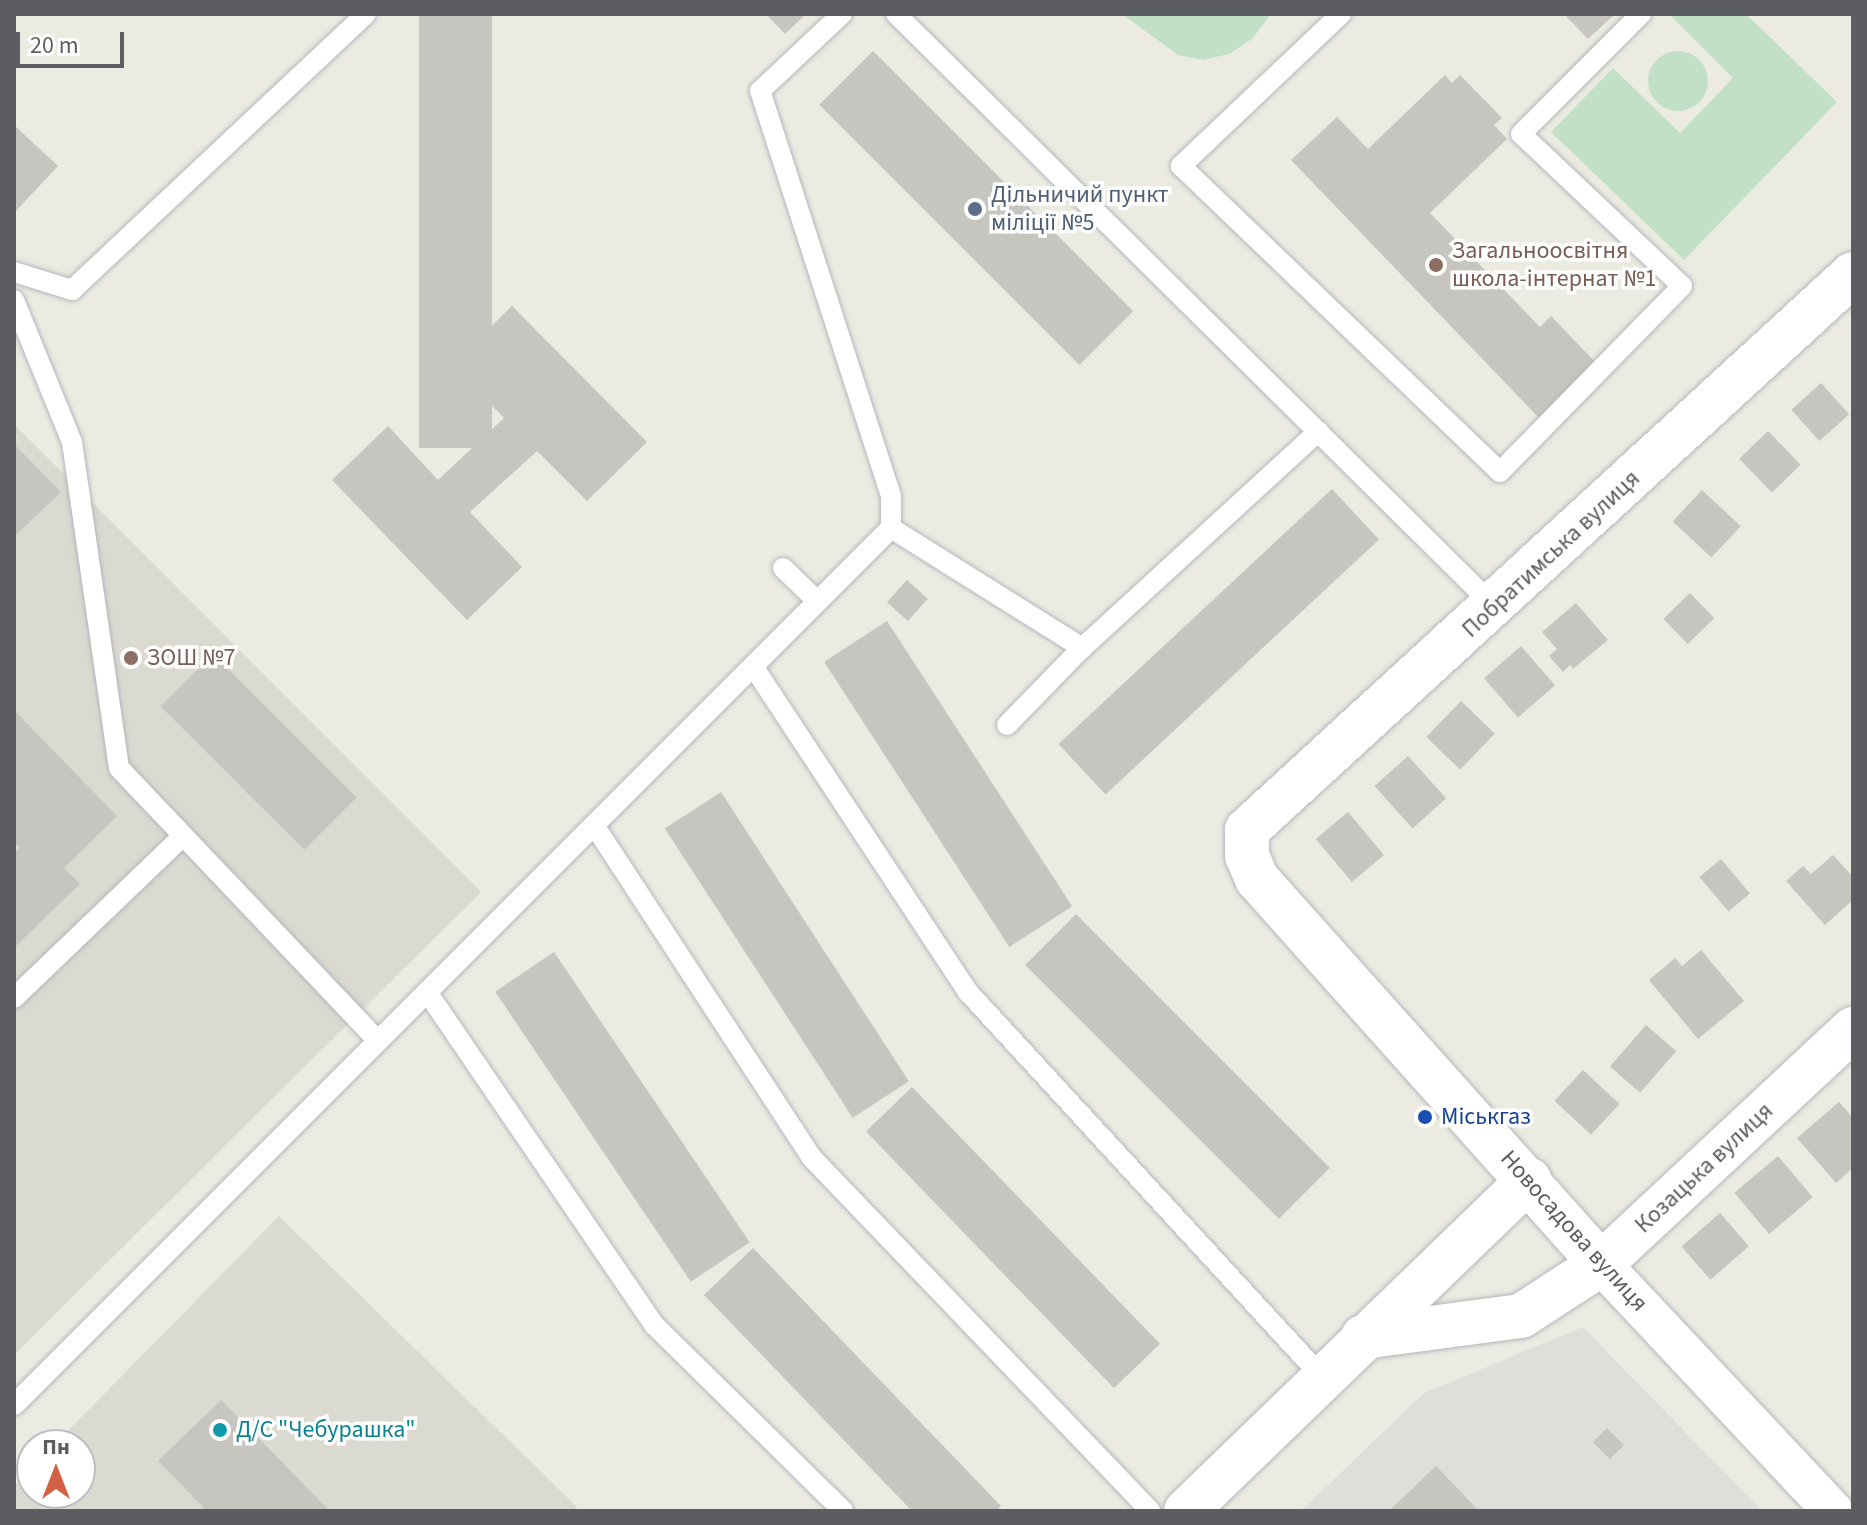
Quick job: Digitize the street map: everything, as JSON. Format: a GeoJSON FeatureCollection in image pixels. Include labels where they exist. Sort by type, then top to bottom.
{"type":"FeatureCollection","features":[{"type":"Feature","properties":{"kind":"street","name":"Побратимська вулиця"},"geometry":{"type":"LineString","coordinates":[[1247,830],[1495,607],[1853,274]]}},
{"type":"Feature","properties":{"kind":"street","name":"Новосадова вулиця"},"geometry":{"type":"LineString","coordinates":[[1247,830],[1247,856],[1257,879],[1601,1264],[1833,1511]]}},
{"type":"Feature","properties":{"kind":"street","name":"Козацька вулиця"},"geometry":{"type":"LineString","coordinates":[[1363,1337],[1521,1316],[1601,1264],[1853,1029]]}},
{"type":"Feature","properties":{"kind":"street"},"geometry":{"type":"LineString","coordinates":[[1186,1511],[1529,1180]]}},
{"type":"Feature","properties":{"kind":"lane"},"geometry":{"type":"LineString","coordinates":[[14,272],[72,290],[366,14]]}},
{"type":"Feature","properties":{"kind":"lane"},"geometry":{"type":"LineString","coordinates":[[14,1405],[891,528],[891,496],[760,91],[842,14]]}},
{"type":"Feature","properties":{"kind":"lane"},"geometry":{"type":"LineString","coordinates":[[896,14],[1495,607]]}},
{"type":"Feature","properties":{"kind":"lane"},"geometry":{"type":"LineString","coordinates":[[1341,14],[1181,166],[1500,472],[1682,286],[1521,134],[1641,14]]}},
{"type":"Feature","properties":{"kind":"lane"},"geometry":{"type":"LineString","coordinates":[[14,300],[72,442],[119,768],[378,1041]]}},
{"type":"Feature","properties":{"kind":"lane"},"geometry":{"type":"LineString","coordinates":[[1007,725],[1082,648],[1319,431]]}},
{"type":"Feature","properties":{"kind":"lane"},"geometry":{"type":"LineString","coordinates":[[891,528],[1082,648]]}},
{"type":"Feature","properties":{"kind":"lane"},"geometry":{"type":"LineString","coordinates":[[783,568],[817,601]]}},
{"type":"Feature","properties":{"kind":"lane"},"geometry":{"type":"LineString","coordinates":[[753,666],[968,992],[1322,1377]]}},
{"type":"Feature","properties":{"kind":"lane"},"geometry":{"type":"LineString","coordinates":[[594,825],[811,1157],[1150,1511]]}},
{"type":"Feature","properties":{"kind":"lane"},"geometry":{"type":"LineString","coordinates":[[14,998],[183,836]]}},
{"type":"Feature","properties":{"kind":"lane"},"geometry":{"type":"LineString","coordinates":[[427,992],[654,1325],[843,1511]]}},
{"type":"Feature","properties":{"kind":"shaded area","name":"ЗОШ №7"},"geometry":{"type":"Polygon","coordinates":[[[14,424],[481,892],[14,1355],[14,424]]]}},
{"type":"Feature","properties":{"kind":"shaded area"},"geometry":{"type":"Polygon","coordinates":[[[279,1216],[577,1507],[573,1511],[14,1511],[16,1484],[16,1509],[96,1509],[96,1429],[70,1429],[279,1216]]]}},
{"type":"Feature","properties":{"kind":"shaded area"},"geometry":{"type":"Polygon","coordinates":[[[1583,1327],[1762,1511],[1301,1511],[1424,1393],[1583,1327]]]}},
{"type":"Feature","properties":{"kind":"green space"},"geometry":{"type":"Polygon","coordinates":[[[1122,14],[1271,14],[1252,39],[1229,54],[1203,60],[1178,55],[1122,14]]]}},
{"type":"Feature","properties":{"kind":"green space"},"geometry":{"type":"Polygon","coordinates":[[[1669,14],[1746,14],[1837,102],[1684,260],[1551,132],[1613,68],[1680,133],[1733,78],[1669,14]]]}},
{"type":"Feature","properties":{"kind":"green space"},"geometry":{"type":"Polygon","coordinates":[[[1678,51],[1699,60],[1708,81],[1699,102],[1678,111],[1657,102],[1648,81],[1657,60],[1678,51]]]}},
{"type":"Feature","properties":{"kind":"building"},"geometry":{"type":"Polygon","coordinates":[[[419,14],[492,14],[492,448],[419,448],[419,14]]]}},
{"type":"Feature","properties":{"kind":"building"},"geometry":{"type":"Polygon","coordinates":[[[766,14],[806,14],[785,34],[766,14]]]}},
{"type":"Feature","properties":{"kind":"building"},"geometry":{"type":"Polygon","coordinates":[[[1564,14],[1615,14],[1588,39],[1564,14]]]}},
{"type":"Feature","properties":{"kind":"building","name":"Дільничий пункт міліції №5"},"geometry":{"type":"Polygon","coordinates":[[[873,51],[1133,311],[1079,365],[819,105],[873,51]]]}},
{"type":"Feature","properties":{"kind":"building","name":"Загальноосвітня школа-інтернат №1"},"geometry":{"type":"Polygon","coordinates":[[[1445,75],[1452,83],[1460,75],[1502,118],[1494,125],[1507,139],[1430,213],[1540,327],[1551,316],[1599,366],[1542,421],[1291,160],[1337,117],[1368,149],[1445,75]]]}},
{"type":"Feature","properties":{"kind":"building"},"geometry":{"type":"Polygon","coordinates":[[[14,125],[58,166],[14,213],[14,125]]]}},
{"type":"Feature","properties":{"kind":"building"},"geometry":{"type":"Polygon","coordinates":[[[512,306],[647,442],[587,501],[537,451],[470,512],[522,567],[467,620],[332,480],[388,426],[438,480],[504,418],[452,365],[512,306]]]}},
{"type":"Feature","properties":{"kind":"building"},"geometry":{"type":"Polygon","coordinates":[[[1821,383],[1849,414],[1819,441],[1791,410],[1821,383]]]}},
{"type":"Feature","properties":{"kind":"building"},"geometry":{"type":"Polygon","coordinates":[[[1768,431],[1801,465],[1772,493],[1739,459],[1768,431]]]}},
{"type":"Feature","properties":{"kind":"building"},"geometry":{"type":"Polygon","coordinates":[[[14,444],[61,492],[14,537],[14,444]]]}},
{"type":"Feature","properties":{"kind":"building"},"geometry":{"type":"Polygon","coordinates":[[[1332,489],[1379,539],[1106,795],[1058,744],[1332,489]]]}},
{"type":"Feature","properties":{"kind":"building"},"geometry":{"type":"Polygon","coordinates":[[[1702,490],[1741,526],[1711,558],[1673,521],[1702,490]]]}},
{"type":"Feature","properties":{"kind":"building"},"geometry":{"type":"Polygon","coordinates":[[[907,580],[928,599],[908,621],[887,602],[907,580]]]}},
{"type":"Feature","properties":{"kind":"building"},"geometry":{"type":"Polygon","coordinates":[[[1690,593],[1714,618],[1688,644],[1663,619],[1690,593]]]}},
{"type":"Feature","properties":{"kind":"building"},"geometry":{"type":"Polygon","coordinates":[[[1576,603],[1608,640],[1573,669],[1570,665],[1563,672],[1549,656],[1557,649],[1542,632],[1576,603]]]}},
{"type":"Feature","properties":{"kind":"building"},"geometry":{"type":"Polygon","coordinates":[[[887,621],[1072,906],[1009,947],[824,662],[887,621]]]}},
{"type":"Feature","properties":{"kind":"building"},"geometry":{"type":"Polygon","coordinates":[[[1521,646],[1555,685],[1518,717],[1484,678],[1521,646]]]}},
{"type":"Feature","properties":{"kind":"building"},"geometry":{"type":"Polygon","coordinates":[[[213,654],[357,798],[304,850],[161,706],[213,654]]]}},
{"type":"Feature","properties":{"kind":"building"},"geometry":{"type":"Polygon","coordinates":[[[1461,701],[1495,734],[1460,770],[1426,737],[1461,701]]]}},
{"type":"Feature","properties":{"kind":"building"},"geometry":{"type":"Polygon","coordinates":[[[14,710],[117,816],[64,868],[80,884],[14,948],[14,853],[20,848],[14,842],[14,710]]]}},
{"type":"Feature","properties":{"kind":"building"},"geometry":{"type":"Polygon","coordinates":[[[1408,756],[1446,798],[1413,828],[1375,786],[1408,756]]]}},
{"type":"Feature","properties":{"kind":"building"},"geometry":{"type":"Polygon","coordinates":[[[721,792],[909,1081],[853,1118],[665,828],[721,792]]]}},
{"type":"Feature","properties":{"kind":"building"},"geometry":{"type":"Polygon","coordinates":[[[1348,812],[1384,855],[1352,882],[1316,839],[1348,812]]]}},
{"type":"Feature","properties":{"kind":"building"},"geometry":{"type":"Polygon","coordinates":[[[1833,855],[1853,877],[1853,900],[1825,925],[1786,881],[1803,866],[1811,874],[1833,855]]]}},
{"type":"Feature","properties":{"kind":"building"},"geometry":{"type":"Polygon","coordinates":[[[1721,859],[1750,893],[1728,911],[1700,877],[1721,859]]]}},
{"type":"Feature","properties":{"kind":"building"},"geometry":{"type":"Polygon","coordinates":[[[1076,914],[1330,1168],[1279,1219],[1025,965],[1076,914]]]}},
{"type":"Feature","properties":{"kind":"building"},"geometry":{"type":"Polygon","coordinates":[[[1701,950],[1744,1001],[1698,1039],[1649,980],[1675,958],[1682,966],[1701,950]]]}},
{"type":"Feature","properties":{"kind":"building"},"geometry":{"type":"Polygon","coordinates":[[[554,952],[750,1242],[691,1282],[495,992],[554,952]]]}},
{"type":"Feature","properties":{"kind":"building"},"geometry":{"type":"Polygon","coordinates":[[[1646,1025],[1676,1051],[1640,1093],[1610,1067],[1646,1025]]]}},
{"type":"Feature","properties":{"kind":"building"},"geometry":{"type":"Polygon","coordinates":[[[1583,1070],[1620,1104],[1591,1135],[1554,1101],[1583,1070]]]}},
{"type":"Feature","properties":{"kind":"building"},"geometry":{"type":"Polygon","coordinates":[[[912,1087],[1160,1344],[1114,1388],[866,1131],[912,1087]]]}},
{"type":"Feature","properties":{"kind":"building"},"geometry":{"type":"Polygon","coordinates":[[[1839,1102],[1853,1118],[1853,1168],[1836,1183],[1797,1138],[1839,1102]]]}},
{"type":"Feature","properties":{"kind":"building"},"geometry":{"type":"Polygon","coordinates":[[[1778,1156],[1813,1197],[1769,1234],[1734,1193],[1778,1156]]]}},
{"type":"Feature","properties":{"kind":"building"},"geometry":{"type":"Polygon","coordinates":[[[1720,1213],[1749,1246],[1710,1280],[1682,1246],[1720,1213]]]}},
{"type":"Feature","properties":{"kind":"building"},"geometry":{"type":"Polygon","coordinates":[[[753,1248],[1001,1506],[996,1511],[912,1511],[704,1295],[753,1248]]]}},
{"type":"Feature","properties":{"kind":"building","name":"Д/С \"Чебурашка\""},"geometry":{"type":"Polygon","coordinates":[[[221,1400],[330,1511],[207,1511],[158,1461],[221,1400]]]}},
{"type":"Feature","properties":{"kind":"building"},"geometry":{"type":"Polygon","coordinates":[[[1607,1428],[1624,1445],[1610,1459],[1593,1442],[1607,1428]]]}},
{"type":"Feature","properties":{"kind":"building"},"geometry":{"type":"Polygon","coordinates":[[[1436,1466],[1479,1511],[1389,1511],[1436,1466]]]}},
{"type":"Feature","properties":{"kind":"place","name":"Дільничий пункт міліції №5"},"geometry":{"type":"Point","coordinates":[975,209]}},
{"type":"Feature","properties":{"kind":"place","name":"Загальноосвітня школа-інтернат №1"},"geometry":{"type":"Point","coordinates":[1436,265]}},
{"type":"Feature","properties":{"kind":"place","name":"ЗОШ №7"},"geometry":{"type":"Point","coordinates":[131,658]}},
{"type":"Feature","properties":{"kind":"place","name":"Міськгаз"},"geometry":{"type":"Point","coordinates":[1425,1117]}},
{"type":"Feature","properties":{"kind":"place","name":"Д/С \"Чебурашка\""},"geometry":{"type":"Point","coordinates":[220,1430]}}]}
